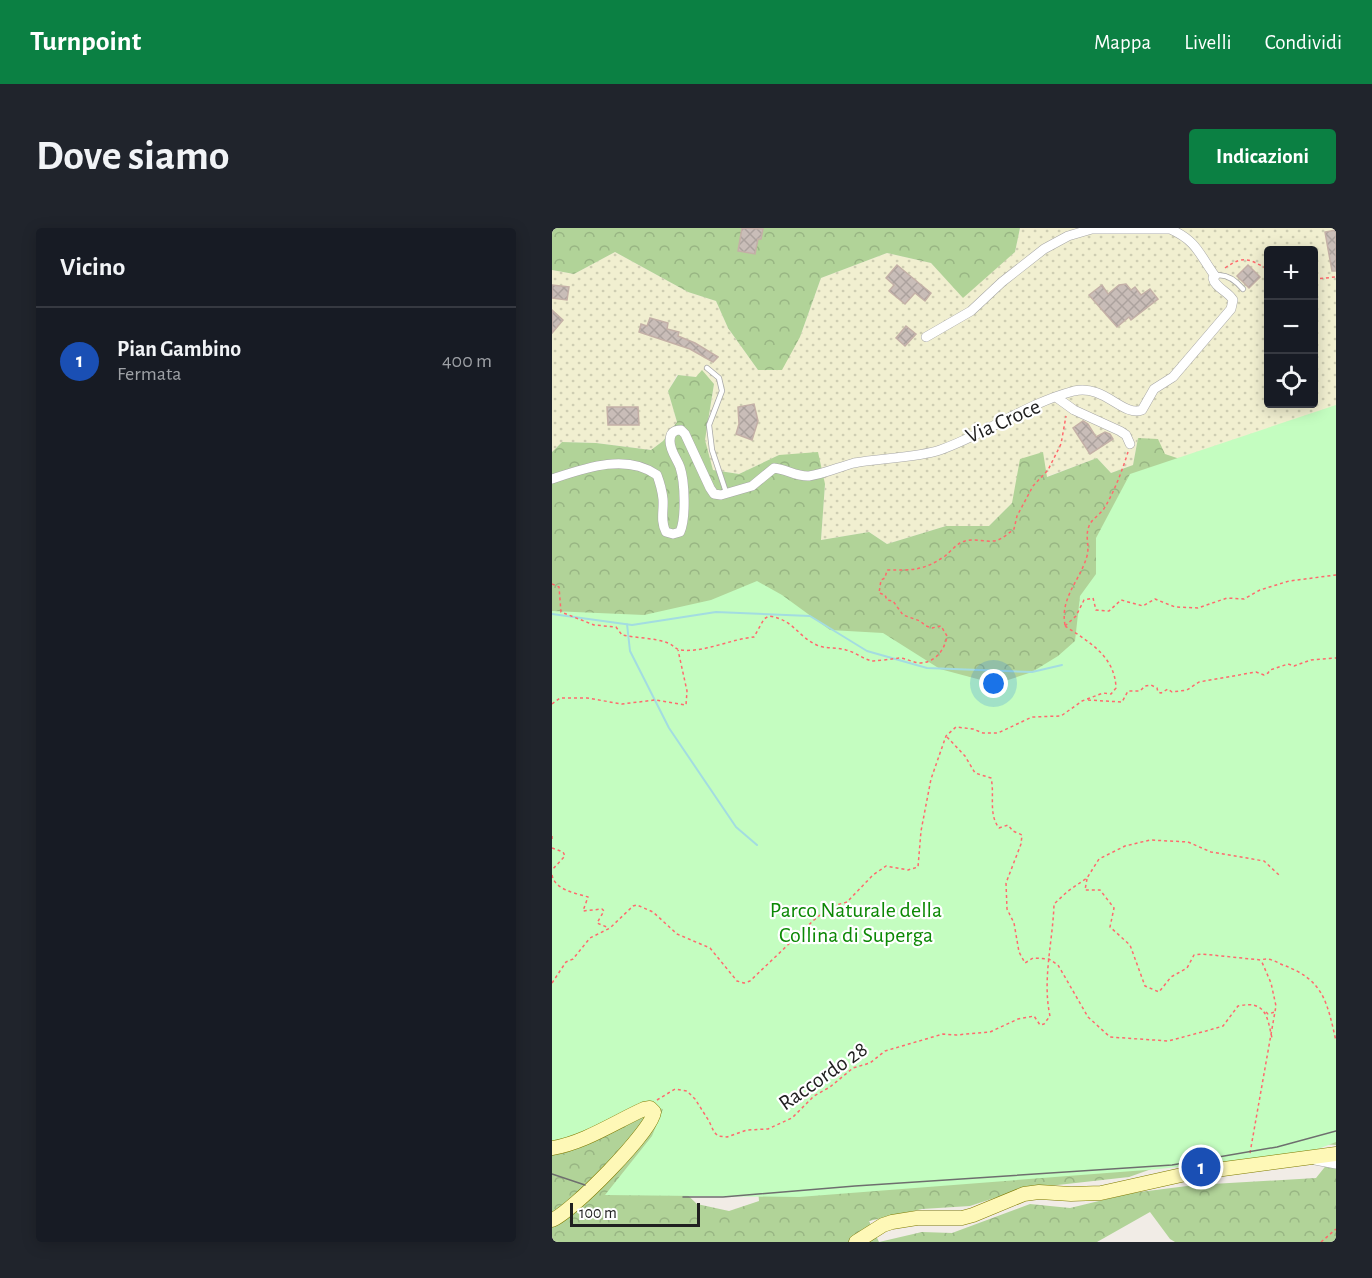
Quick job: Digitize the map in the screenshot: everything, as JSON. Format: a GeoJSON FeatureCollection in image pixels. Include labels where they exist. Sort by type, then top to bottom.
{"type":"FeatureCollection","features":[{"type":"Feature","properties":{"kind":"street","name":"Via Croce"},"geometry":{"type":"LineString","coordinates":[[726,492],[752,486],[774,468],[782,468],[796,475],[809,476],[854,463],[938,451],[1056,397],[1077,391],[1094,390],[1128,410],[1134,412],[1142,410],[1154,389],[1173,377],[1233,305],[1230,295],[1214,284],[1215,276],[1192,242],[1170,229],[1092,229],[1068,236],[1044,249],[1002,282],[971,311],[926,337]]}},
{"type":"Feature","properties":{"kind":"street"},"geometry":{"type":"LineString","coordinates":[[1056,397],[1074,410],[1120,431],[1126,435],[1130,444]]}},
{"type":"Feature","properties":{"kind":"street"},"geometry":{"type":"LineString","coordinates":[[552,479],[606,464],[647,467],[657,475],[662,488],[666,532],[673,534],[680,532],[684,485],[681,469],[671,448],[670,440],[672,432],[681,430],[714,494],[720,495],[726,492]]}},
{"type":"Feature","properties":{"kind":"street"},"geometry":{"type":"LineString","coordinates":[[552,1148],[581,1138],[644,1109],[650,1108],[654,1112],[653,1119],[642,1135],[580,1198],[552,1220]]}},
{"type":"Feature","properties":{"kind":"street"},"geometry":{"type":"LineString","coordinates":[[856,1242],[892,1222],[917,1218],[962,1218],[1024,1194],[1039,1192],[1101,1193],[1186,1174],[1336,1154]]}},
{"type":"Feature","properties":{"kind":"street"},"geometry":{"type":"LineString","coordinates":[[1304,1158],[1336,1164]]}},
{"type":"Feature","properties":{"kind":"lane"},"geometry":{"type":"LineString","coordinates":[[1215,276],[1219,274],[1234,280],[1243,289]]}},
{"type":"Feature","properties":{"kind":"lane"},"geometry":{"type":"LineString","coordinates":[[707,368],[719,378],[722,391],[709,425],[712,450],[726,492]]}},
{"type":"Feature","properties":{"kind":"path"},"geometry":{"type":"LineString","coordinates":[[1215,276],[1241,259],[1248,259],[1264,267]]}},
{"type":"Feature","properties":{"kind":"path"},"geometry":{"type":"LineString","coordinates":[[1318,279],[1336,277]]}},
{"type":"Feature","properties":{"kind":"path"},"geometry":{"type":"LineString","coordinates":[[552,584],[559,588],[561,612],[594,625],[616,627],[622,635],[668,643],[678,650],[695,650],[754,636],[764,619],[769,616],[787,621],[800,634],[817,645],[844,649],[873,661],[881,658],[900,658],[920,663],[932,660],[945,645],[947,636],[941,626],[932,628],[903,615],[894,601],[887,600],[885,595],[879,593],[887,570],[915,571],[947,555],[960,543],[979,539],[999,540],[1014,529],[1017,516],[1033,486],[1048,470],[1061,444],[1066,417],[1074,410]]}},
{"type":"Feature","properties":{"kind":"path"},"geometry":{"type":"LineString","coordinates":[[552,983],[560,969],[580,951],[582,945],[590,938],[610,928],[633,906],[642,906],[653,912],[677,934],[710,948],[737,981],[744,983],[750,981],[814,920],[830,907],[847,902],[873,875],[886,866],[908,870],[918,867],[921,831],[931,779],[946,736],[956,727],[974,729],[983,734],[998,733],[1032,717],[1061,716],[1086,700],[1103,693],[1111,694],[1116,688],[1116,677],[1112,667],[1103,653],[1065,626],[1064,619],[1068,593],[1088,555],[1087,534],[1090,523],[1104,510],[1123,471],[1130,444]]}},
{"type":"Feature","properties":{"kind":"path"},"geometry":{"type":"LineString","coordinates":[[1065,626],[1076,616],[1084,600],[1093,598],[1096,610],[1109,611],[1121,600],[1143,606],[1155,599],[1176,607],[1198,608],[1227,598],[1244,599],[1260,590],[1289,581],[1336,575]]}},
{"type":"Feature","properties":{"kind":"path"},"geometry":{"type":"LineString","coordinates":[[552,704],[560,698],[587,698],[622,704],[655,700],[686,705],[687,691],[678,650]]}},
{"type":"Feature","properties":{"kind":"path"},"geometry":{"type":"LineString","coordinates":[[1086,700],[1122,702],[1128,691],[1140,691],[1145,686],[1151,685],[1161,693],[1168,689],[1172,692],[1187,690],[1199,682],[1256,672],[1264,675],[1270,670],[1288,664],[1294,666],[1311,660],[1336,658]]}},
{"type":"Feature","properties":{"kind":"path"},"geometry":{"type":"LineString","coordinates":[[946,736],[965,756],[975,773],[991,778],[994,788],[992,800],[994,822],[999,828],[1008,825],[1013,831],[1022,835],[1021,844],[1006,884],[1007,909],[1014,923],[1019,952],[1025,963],[1033,958],[1049,959],[1058,965],[1088,1017],[1110,1037],[1168,1041],[1223,1026],[1238,1005],[1261,1008],[1268,1014],[1276,1012]]}},
{"type":"Feature","properties":{"kind":"path"},"geometry":{"type":"LineString","coordinates":[[552,836],[552,841]]}},
{"type":"Feature","properties":{"kind":"path"},"geometry":{"type":"LineString","coordinates":[[1279,875],[1264,861],[1211,852],[1188,842],[1150,840],[1125,846],[1099,859],[1087,878],[1085,890],[1100,890],[1114,908],[1110,927],[1130,945],[1145,986],[1159,992],[1171,977],[1187,968],[1194,955],[1268,959],[1299,971],[1314,982],[1324,1000],[1336,1041]]}},
{"type":"Feature","properties":{"kind":"path"},"geometry":{"type":"LineString","coordinates":[[552,848],[563,852],[565,856],[552,870]]}},
{"type":"Feature","properties":{"kind":"path"},"geometry":{"type":"LineString","coordinates":[[552,875],[553,881],[562,888],[588,897],[583,911],[602,909],[604,911],[597,924],[610,928]]}},
{"type":"Feature","properties":{"kind":"path"},"geometry":{"type":"LineString","coordinates":[[1049,959],[1054,904],[1087,878]]}},
{"type":"Feature","properties":{"kind":"path","name":"Raccordo 28"},"geometry":{"type":"LineString","coordinates":[[644,1109],[675,1089],[687,1091],[695,1099],[718,1136],[727,1137],[747,1130],[768,1129],[792,1118],[814,1096],[830,1087],[853,1068],[870,1063],[885,1051],[943,1034],[990,1032],[1018,1018],[1034,1016],[1037,1023],[1044,1024],[1050,1016],[1046,995],[1049,959]]}},
{"type":"Feature","properties":{"kind":"path"},"geometry":{"type":"LineString","coordinates":[[1251,1166],[1250,1146],[1276,1012],[1271,983],[1261,960]]}},
{"type":"Feature","properties":{"kind":"path"},"geometry":{"type":"LineString","coordinates":[[1265,1011],[1272,1038]]}},
{"type":"Feature","properties":{"kind":"path"},"geometry":{"type":"LineString","coordinates":[[1321,1242],[1336,1229]]}},
{"type":"Feature","properties":{"kind":"shaded area"},"geometry":{"type":"Polygon","coordinates":[[[1020,228],[1336,228],[1336,471],[1198,465],[1164,454],[1138,438],[1133,465],[1111,473],[1097,458],[1046,477],[1012,503],[989,526],[946,526],[887,544],[869,532],[821,540],[825,484],[779,455],[739,474],[713,470],[705,440],[714,385],[696,377],[677,375],[668,391],[677,422],[663,441],[651,450],[596,443],[562,442],[552,452],[552,270],[574,274],[615,252],[688,292],[716,301],[728,328],[758,370],[800,337],[821,278],[887,253],[931,263],[963,297],[1015,252],[1020,228]]]}},
{"type":"Feature","properties":{"kind":"green space"},"geometry":{"type":"Polygon","coordinates":[[[552,228],[1020,228],[1015,252],[963,298],[931,263],[887,253],[821,278],[800,337],[782,370],[758,370],[728,328],[716,301],[688,292],[615,252],[574,274],[552,270],[552,228]]]}},
{"type":"Feature","properties":{"kind":"green space","name":"Parco Naturale della Collina di Superga"},"geometry":{"type":"Polygon","coordinates":[[[702,370],[714,384],[705,440],[713,470],[739,474],[779,455],[818,452],[825,484],[821,540],[869,532],[887,544],[946,526],[989,526],[1012,503],[1020,459],[1043,452],[1047,477],[1097,458],[1111,473],[1133,465],[1138,438],[1158,439],[1165,454],[1198,465],[1336,471],[1336,1145],[1283,1141],[1208,1149],[1129,1177],[1022,1189],[970,1206],[922,1209],[869,1221],[879,1242],[552,1242],[552,452],[562,442],[596,443],[651,450],[663,441],[677,422],[668,391],[678,375],[696,377],[702,370]],[[757,1176],[678,1186],[697,1204],[729,1211],[759,1201],[757,1176]]]}},
{"type":"Feature","properties":{"kind":"green space","name":"Parco Naturale della Collina di Superga"},"geometry":{"type":"Polygon","coordinates":[[[1336,405],[1336,1142],[1308,1153],[1159,1169],[799,1197],[605,1195],[652,1136],[663,1109],[656,1108],[552,1147],[552,611],[644,615],[711,600],[757,581],[782,595],[830,630],[883,633],[940,669],[996,684],[1032,672],[1058,656],[1075,641],[1080,596],[1096,574],[1096,538],[1130,474],[1336,405]]]}},
{"type":"Feature","properties":{"kind":"green space"},"geometry":{"type":"Polygon","coordinates":[[[1336,1153],[1336,1242],[1175,1242],[1170,1239],[1150,1212],[1097,1242],[879,1242],[922,1232],[952,1233],[1030,1204],[1070,1208],[1132,1193],[1195,1185],[1316,1178],[1336,1153]]]}},
{"type":"Feature","properties":{"kind":"building"},"geometry":{"type":"Polygon","coordinates":[[[742,228],[763,229],[755,254],[738,251],[742,228]]]}},
{"type":"Feature","properties":{"kind":"building"},"geometry":{"type":"Polygon","coordinates":[[[1336,230],[1336,271],[1332,271],[1325,232],[1336,230]]]}},
{"type":"Feature","properties":{"kind":"building"},"geometry":{"type":"Polygon","coordinates":[[[897,265],[931,293],[925,301],[915,293],[905,304],[889,291],[894,285],[886,278],[897,265]]]}},
{"type":"Feature","properties":{"kind":"building"},"geometry":{"type":"Polygon","coordinates":[[[1248,265],[1260,277],[1249,288],[1237,276],[1248,265]]]}},
{"type":"Feature","properties":{"kind":"building"},"geometry":{"type":"Polygon","coordinates":[[[1126,284],[1131,290],[1135,287],[1141,295],[1150,289],[1158,299],[1131,320],[1129,317],[1117,327],[1089,295],[1102,285],[1108,294],[1119,285],[1126,284]]]}},
{"type":"Feature","properties":{"kind":"building"},"geometry":{"type":"Polygon","coordinates":[[[552,285],[569,287],[567,300],[552,298],[552,285]]]}},
{"type":"Feature","properties":{"kind":"building"},"geometry":{"type":"Polygon","coordinates":[[[552,310],[563,320],[552,333],[552,310]]]}},
{"type":"Feature","properties":{"kind":"building"},"geometry":{"type":"Polygon","coordinates":[[[650,318],[668,323],[667,329],[679,332],[678,336],[718,357],[713,362],[690,349],[639,332],[641,324],[647,326],[650,318]]]}},
{"type":"Feature","properties":{"kind":"building"},"geometry":{"type":"Polygon","coordinates":[[[906,326],[916,334],[905,346],[896,338],[906,326]]]}},
{"type":"Feature","properties":{"kind":"building"},"geometry":{"type":"Polygon","coordinates":[[[754,404],[758,421],[752,440],[736,434],[739,424],[738,407],[754,404]]]}},
{"type":"Feature","properties":{"kind":"building"},"geometry":{"type":"Polygon","coordinates":[[[607,407],[638,407],[639,425],[608,425],[607,407]]]}},
{"type":"Feature","properties":{"kind":"building"},"geometry":{"type":"Polygon","coordinates":[[[1083,421],[1088,424],[1096,437],[1105,432],[1113,439],[1090,454],[1073,428],[1083,421]]]}},
{"type":"Feature","properties":{"kind":"waterway"},"geometry":{"type":"LineString","coordinates":[[552,614],[632,625],[716,612],[810,616],[867,651],[927,668],[1032,672],[1062,665]]}},
{"type":"Feature","properties":{"kind":"waterway"},"geometry":{"type":"LineString","coordinates":[[627,624],[630,651],[669,728],[736,827],[757,845]]}},
{"type":"Feature","properties":{"kind":"tram line"},"geometry":{"type":"LineString","coordinates":[[683,1197],[723,1197],[1172,1165],[1277,1147],[1336,1131]]}},
{"type":"Feature","properties":{"kind":"tram line"},"geometry":{"type":"LineString","coordinates":[[552,1174],[585,1185]]}},
{"type":"Feature","properties":{"kind":"place","name":"Pian Gambino"},"geometry":{"type":"Point","coordinates":[1201,1167]}}]}
